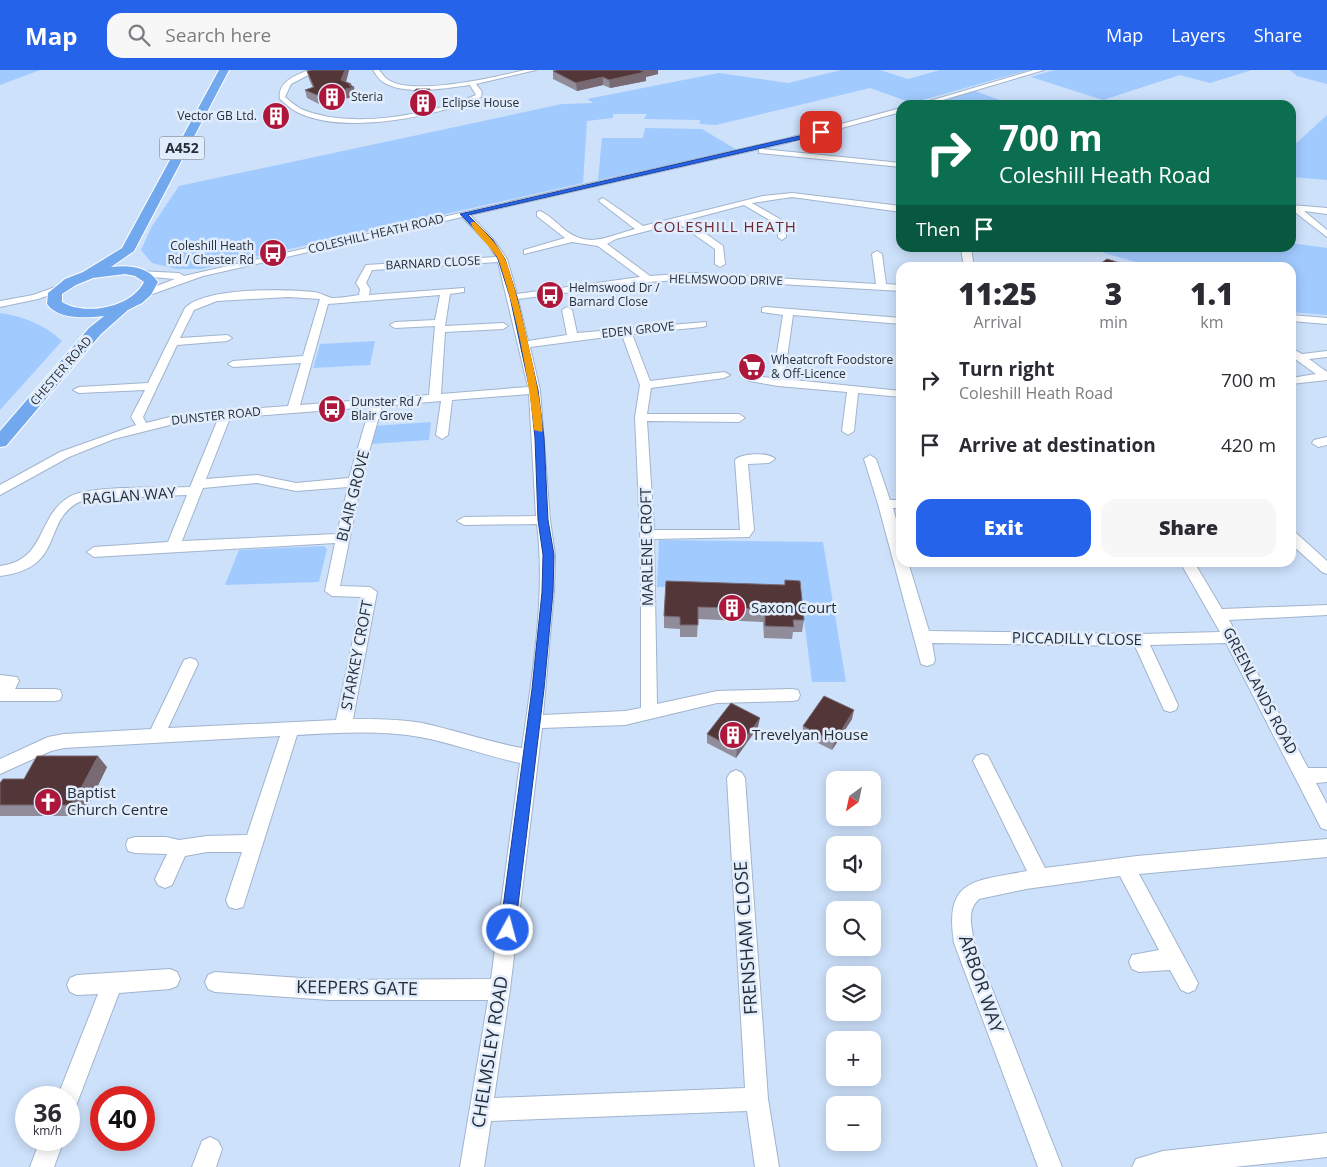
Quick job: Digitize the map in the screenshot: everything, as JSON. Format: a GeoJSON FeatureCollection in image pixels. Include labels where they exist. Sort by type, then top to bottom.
{"type":"FeatureCollection","features":[{"type":"Feature","properties":{"kind":"highway","name":"A452"},"geometry":{"type":"LineString","coordinates":[[127,251],[224,70]]}},
{"type":"Feature","properties":{"kind":"highway"},"geometry":{"type":"LineString","coordinates":[[127,251],[138,272],[151,282],[150,288],[144,294],[126,304],[90,313],[63,310],[54,304],[53,299],[61,288],[88,275],[127,251]]}},
{"type":"Feature","properties":{"kind":"highway"},"geometry":{"type":"LineString","coordinates":[[88,275],[113,271],[138,272]]}},
{"type":"Feature","properties":{"kind":"highway","name":"CHESTER ROAD"},"geometry":{"type":"LineString","coordinates":[[0,442],[95,331],[126,304]]}},
{"type":"Feature","properties":{"kind":"highway","name":"CHESTER ROAD"},"geometry":{"type":"LineString","coordinates":[[0,430],[76,340],[80,328],[63,310]]}},
{"type":"Feature","properties":{"kind":"street"},"geometry":{"type":"LineString","coordinates":[[315,70],[300,76],[286,85],[282,92],[282,98],[298,110],[330,118],[388,119],[436,112],[479,96],[479,92],[472,84]]}},
{"type":"Feature","properties":{"kind":"street"},"geometry":{"type":"LineString","coordinates":[[376,70],[383,80],[405,86],[438,88],[472,84],[533,70]]}},
{"type":"Feature","properties":{"kind":"street"},"geometry":{"type":"LineString","coordinates":[[936,100],[1041,70]]}},
{"type":"Feature","properties":{"kind":"street","name":"COLESHILL HEATH ROAD"},"geometry":{"type":"LineString","coordinates":[[144,294],[173,282],[201,274],[748,150],[896,111]]}},
{"type":"Feature","properties":{"kind":"street"},"geometry":{"type":"LineString","coordinates":[[748,150],[896,165]]}},
{"type":"Feature","properties":{"kind":"street"},"geometry":{"type":"LineString","coordinates":[[602,244],[606,240],[641,229],[763,198],[792,195],[896,208]]}},
{"type":"Feature","properties":{"kind":"street"},"geometry":{"type":"LineString","coordinates":[[603,200],[641,229]]}},
{"type":"Feature","properties":{"kind":"street"},"geometry":{"type":"LineString","coordinates":[[746,202],[782,224],[782,237]]}},
{"type":"Feature","properties":{"kind":"street"},"geometry":{"type":"LineString","coordinates":[[1296,206],[1327,211]]}},
{"type":"Feature","properties":{"kind":"street"},"geometry":{"type":"LineString","coordinates":[[1296,208],[1327,234]]}},
{"type":"Feature","properties":{"kind":"street","name":"CHELMSLEY ROAD"},"geometry":{"type":"LineString","coordinates":[[464,214],[491,242],[502,259],[513,297],[534,390],[543,520],[548,555],[547,592],[534,722],[500,989],[472,1167]]}},
{"type":"Feature","properties":{"kind":"street"},"geometry":{"type":"LineString","coordinates":[[540,214],[572,239]]}},
{"type":"Feature","properties":{"kind":"street"},"geometry":{"type":"LineString","coordinates":[[679,219],[720,248],[720,264]]}},
{"type":"Feature","properties":{"kind":"street"},"geometry":{"type":"LineString","coordinates":[[527,252],[572,239],[602,244],[648,279]]}},
{"type":"Feature","properties":{"kind":"street"},"geometry":{"type":"LineString","coordinates":[[877,254],[881,286]]}},
{"type":"Feature","properties":{"kind":"street","name":"BARNARD CLOSE"},"geometry":{"type":"LineString","coordinates":[[364,299],[365,289],[361,283],[369,267],[502,259]]}},
{"type":"Feature","properties":{"kind":"street","name":"COLESHILL HEATH ROAD"},"geometry":{"type":"LineString","coordinates":[[138,272],[171,276],[201,274]]}},
{"type":"Feature","properties":{"kind":"street","name":"HELMSWOOD DRIVE"},"geometry":{"type":"LineString","coordinates":[[513,297],[648,279],[693,276],[896,288]]}},
{"type":"Feature","properties":{"kind":"street"},"geometry":{"type":"LineString","coordinates":[[1,304],[35,297],[61,288]]}},
{"type":"Feature","properties":{"kind":"street"},"geometry":{"type":"LineString","coordinates":[[326,301],[461,290]]}},
{"type":"Feature","properties":{"kind":"street"},"geometry":{"type":"LineString","coordinates":[[442,435],[441,326],[446,291]]}},
{"type":"Feature","properties":{"kind":"street"},"geometry":{"type":"LineString","coordinates":[[142,426],[138,417],[190,308],[207,301],[301,293],[316,294],[322,296],[326,301]]}},
{"type":"Feature","properties":{"kind":"street"},"geometry":{"type":"LineString","coordinates":[[293,408],[326,301]]}},
{"type":"Feature","properties":{"kind":"street"},"geometry":{"type":"LineString","coordinates":[[1,304],[36,304],[63,310]]}},
{"type":"Feature","properties":{"kind":"street"},"geometry":{"type":"LineString","coordinates":[[567,310],[573,337]]}},
{"type":"Feature","properties":{"kind":"street"},"geometry":{"type":"LineString","coordinates":[[766,310],[896,321]]}},
{"type":"Feature","properties":{"kind":"street"},"geometry":{"type":"LineString","coordinates":[[778,383],[788,312]]}},
{"type":"Feature","properties":{"kind":"street"},"geometry":{"type":"LineString","coordinates":[[1296,318],[1327,321]]}},
{"type":"Feature","properties":{"kind":"street","name":"EDEN GROVE"},"geometry":{"type":"LineString","coordinates":[[524,345],[573,337],[702,324]]}},
{"type":"Feature","properties":{"kind":"street"},"geometry":{"type":"LineString","coordinates":[[395,325],[503,326]]}},
{"type":"Feature","properties":{"kind":"street"},"geometry":{"type":"LineString","coordinates":[[626,332],[646,385],[683,382],[724,375]]}},
{"type":"Feature","properties":{"kind":"street"},"geometry":{"type":"LineString","coordinates":[[174,342],[227,338]]}},
{"type":"Feature","properties":{"kind":"street"},"geometry":{"type":"LineString","coordinates":[[1296,354],[1327,354]]}},
{"type":"Feature","properties":{"kind":"street"},"geometry":{"type":"LineString","coordinates":[[1296,354],[1327,377]]}},
{"type":"Feature","properties":{"kind":"street"},"geometry":{"type":"LineString","coordinates":[[233,364],[308,360]]}},
{"type":"Feature","properties":{"kind":"street"},"geometry":{"type":"LineString","coordinates":[[1296,381],[1327,377]]}},
{"type":"Feature","properties":{"kind":"street"},"geometry":{"type":"LineString","coordinates":[[753,379],[896,394]]}},
{"type":"Feature","properties":{"kind":"street","name":"MARLENE CROFT"},"geometry":{"type":"LineString","coordinates":[[646,385],[642,395],[641,418],[647,535],[649,711]]}},
{"type":"Feature","properties":{"kind":"street"},"geometry":{"type":"LineString","coordinates":[[79,390],[153,386]]}},
{"type":"Feature","properties":{"kind":"street","name":"DUNSTER ROAD"},"geometry":{"type":"LineString","coordinates":[[0,491],[69,451],[142,426],[226,413],[534,390]]}},
{"type":"Feature","properties":{"kind":"street"},"geometry":{"type":"LineString","coordinates":[[848,431],[853,390]]}},
{"type":"Feature","properties":{"kind":"street","name":"BLAIR GROVE"},"geometry":{"type":"LineString","coordinates":[[332,591],[355,482],[377,402]]}},
{"type":"Feature","properties":{"kind":"street","name":"RAGLAN WAY"},"geometry":{"type":"LineString","coordinates":[[174,546],[226,413]]}},
{"type":"Feature","properties":{"kind":"street"},"geometry":{"type":"LineString","coordinates":[[641,418],[737,413],[751,425]]}},
{"type":"Feature","properties":{"kind":"street"},"geometry":{"type":"LineString","coordinates":[[647,535],[744,534],[748,530],[735,460],[769,459]]}},
{"type":"Feature","properties":{"kind":"street"},"geometry":{"type":"LineString","coordinates":[[870,459],[896,544]]}},
{"type":"Feature","properties":{"kind":"street"},"geometry":{"type":"LineString","coordinates":[[196,487],[257,479],[296,486],[355,482]]}},
{"type":"Feature","properties":{"kind":"street","name":"RAGLAN WAY"},"geometry":{"type":"LineString","coordinates":[[3,574],[25,564],[40,553],[65,506],[78,497],[158,491],[175,493],[196,487]]}},
{"type":"Feature","properties":{"kind":"street"},"geometry":{"type":"LineString","coordinates":[[885,504],[896,504]]}},
{"type":"Feature","properties":{"kind":"street"},"geometry":{"type":"LineString","coordinates":[[464,521],[543,520]]}},
{"type":"Feature","properties":{"kind":"street"},"geometry":{"type":"LineString","coordinates":[[94,552],[342,538]]}},
{"type":"Feature","properties":{"kind":"street"},"geometry":{"type":"LineString","coordinates":[[1296,541],[1327,569]]}},
{"type":"Feature","properties":{"kind":"street"},"geometry":{"type":"LineString","coordinates":[[902,567],[923,637],[927,660]]}},
{"type":"Feature","properties":{"kind":"street","name":"GREENLANDS ROAD"},"geometry":{"type":"LineString","coordinates":[[1190,567],[1231,637],[1305,776],[1327,822]]}},
{"type":"Feature","properties":{"kind":"street","name":"STARKEY CROFT"},"geometry":{"type":"LineString","coordinates":[[332,591],[370,592],[343,726]]}},
{"type":"Feature","properties":{"kind":"street"},"geometry":{"type":"LineString","coordinates":[[1219,615],[1327,610]]}},
{"type":"Feature","properties":{"kind":"street","name":"PICCADILLY CLOSE"},"geometry":{"type":"LineString","coordinates":[[923,637],[1140,640],[1231,637]]}},
{"type":"Feature","properties":{"kind":"street"},"geometry":{"type":"LineString","coordinates":[[1140,640],[1170,705]]}},
{"type":"Feature","properties":{"kind":"street"},"geometry":{"type":"LineString","coordinates":[[156,736],[190,664]]}},
{"type":"Feature","properties":{"kind":"street"},"geometry":{"type":"LineString","coordinates":[[0,681],[11,681],[2,695],[54,695]]}},
{"type":"Feature","properties":{"kind":"street"},"geometry":{"type":"LineString","coordinates":[[534,722],[625,718],[717,697],[792,695]]}},
{"type":"Feature","properties":{"kind":"street"},"geometry":{"type":"LineString","coordinates":[[0,768],[48,744],[64,741],[343,726],[413,728],[529,757]]}},
{"type":"Feature","properties":{"kind":"street"},"geometry":{"type":"LineString","coordinates":[[236,900],[290,730]]}},
{"type":"Feature","properties":{"kind":"street"},"geometry":{"type":"LineString","coordinates":[[982,761],[1040,878]]}},
{"type":"Feature","properties":{"kind":"street"},"geometry":{"type":"LineString","coordinates":[[1305,776],[1327,775]]}},
{"type":"Feature","properties":{"kind":"street","name":"FRENSHAM CLOSE"},"geometry":{"type":"LineString","coordinates":[[736,778],[757,1099],[767,1167]]}},
{"type":"Feature","properties":{"kind":"street"},"geometry":{"type":"LineString","coordinates":[[135,845],[166,845],[178,849],[207,844],[254,843]]}},
{"type":"Feature","properties":{"kind":"street","name":"ARBOR WAY"},"geometry":{"type":"LineString","coordinates":[[1050,1167],[964,942],[959,911],[965,898],[974,891],[1040,878],[1125,867],[1327,848]]}},
{"type":"Feature","properties":{"kind":"street"},"geometry":{"type":"LineString","coordinates":[[165,879],[178,849]]}},
{"type":"Feature","properties":{"kind":"street"},"geometry":{"type":"LineString","coordinates":[[1125,867],[1188,983]]}},
{"type":"Feature","properties":{"kind":"street"},"geometry":{"type":"LineString","coordinates":[[1139,962],[1175,959]]}},
{"type":"Feature","properties":{"kind":"street"},"geometry":{"type":"LineString","coordinates":[[77,986],[170,979]]}},
{"type":"Feature","properties":{"kind":"street"},"geometry":{"type":"LineString","coordinates":[[73,1086],[113,982]]}},
{"type":"Feature","properties":{"kind":"street","name":"KEEPERS GATE"},"geometry":{"type":"LineString","coordinates":[[215,982],[330,990],[500,989]]}},
{"type":"Feature","properties":{"kind":"street"},"geometry":{"type":"LineString","coordinates":[[481,1110],[757,1099]]}},
{"type":"Feature","properties":{"kind":"street"},"geometry":{"type":"LineString","coordinates":[[1144,1167],[1163,1163],[1327,1145]]}},
{"type":"Feature","properties":{"kind":"street"},"geometry":{"type":"LineString","coordinates":[[42,1167],[48,1151]]}},
{"type":"Feature","properties":{"kind":"shaded area"},"geometry":{"type":"Polygon","coordinates":[[[0,70],[40,70],[0,85],[0,70]]]}},
{"type":"Feature","properties":{"kind":"shaded area"},"geometry":{"type":"Polygon","coordinates":[[[841,70],[880,70],[908,79],[940,70],[1029,70],[923,100],[904,100],[870,88],[716,125],[700,124],[700,120],[644,119],[647,114],[613,114],[613,118],[587,121],[583,183],[201,269],[177,269],[152,263],[141,250],[152,226],[179,186],[562,104],[593,103],[587,99],[719,73],[788,83],[841,70]]]}},
{"type":"Feature","properties":{"kind":"shaded area"},"geometry":{"type":"Polygon","coordinates":[[[1054,70],[1252,70],[1210,83],[1180,75],[1103,100],[1031,77],[1054,70]]]}},
{"type":"Feature","properties":{"kind":"shaded area"},"geometry":{"type":"Polygon","coordinates":[[[1290,70],[1327,70],[1327,84],[1297,76],[1290,70]]]}},
{"type":"Feature","properties":{"kind":"shaded area"},"geometry":{"type":"Polygon","coordinates":[[[975,91],[999,100],[944,100],[975,91]]]}},
{"type":"Feature","properties":{"kind":"shaded area"},"geometry":{"type":"Polygon","coordinates":[[[1327,115],[1327,180],[1296,177],[1296,143],[1327,115]]]}},
{"type":"Feature","properties":{"kind":"shaded area"},"geometry":{"type":"Polygon","coordinates":[[[645,128],[702,129],[737,150],[598,180],[602,138],[643,138],[645,128]]]}},
{"type":"Feature","properties":{"kind":"shaded area"},"geometry":{"type":"Polygon","coordinates":[[[1296,244],[1327,248],[1327,315],[1296,312],[1296,262],[1135,262],[1101,252],[1296,252],[1296,244]]]}},
{"type":"Feature","properties":{"kind":"shaded area"},"geometry":{"type":"Polygon","coordinates":[[[0,313],[17,316],[33,322],[48,330],[62,341],[0,410],[0,313]]]}},
{"type":"Feature","properties":{"kind":"shaded area"},"geometry":{"type":"Polygon","coordinates":[[[375,341],[370,365],[313,368],[320,344],[375,341]]]}},
{"type":"Feature","properties":{"kind":"shaded area"},"geometry":{"type":"Polygon","coordinates":[[[431,422],[429,440],[371,444],[374,426],[431,422]]]}},
{"type":"Feature","properties":{"kind":"shaded area"},"geometry":{"type":"Polygon","coordinates":[[[659,540],[823,542],[846,682],[812,682],[800,589],[657,587],[659,540]]]}},
{"type":"Feature","properties":{"kind":"shaded area"},"geometry":{"type":"Polygon","coordinates":[[[324,546],[327,549],[319,582],[225,585],[239,550],[324,546]]]}},
{"type":"Feature","properties":{"kind":"building"},"geometry":{"type":"Polygon","coordinates":[[[345,70],[341,80],[354,87],[319,96],[305,90],[314,87],[307,71],[345,70]]]}},
{"type":"Feature","properties":{"kind":"building"},"geometry":{"type":"Polygon","coordinates":[[[640,70],[645,72],[609,80],[603,77],[576,83],[553,71],[640,70]]]}},
{"type":"Feature","properties":{"kind":"building"},"geometry":{"type":"Polygon","coordinates":[[[416,89],[430,89],[422,99],[410,98],[416,89]]]}},
{"type":"Feature","properties":{"kind":"building"},"geometry":{"type":"Polygon","coordinates":[[[1107,259],[1116,262],[1103,262],[1107,259]]]}},
{"type":"Feature","properties":{"kind":"building","name":"Saxon Court"},"geometry":{"type":"Polygon","coordinates":[[[785,580],[800,581],[804,620],[793,620],[794,627],[765,626],[765,609],[698,607],[698,625],[680,625],[680,617],[664,616],[666,581],[785,585],[785,580]]]}},
{"type":"Feature","properties":{"kind":"building"},"geometry":{"type":"Polygon","coordinates":[[[824,696],[854,710],[834,742],[803,726],[824,696]]]}},
{"type":"Feature","properties":{"kind":"building","name":"Trevelyan House"},"geometry":{"type":"Polygon","coordinates":[[[731,703],[760,718],[737,750],[707,734],[731,703]]]}},
{"type":"Feature","properties":{"kind":"building"},"geometry":{"type":"Polygon","coordinates":[[[37,756],[98,756],[72,805],[0,805],[0,783],[3,779],[24,779],[37,756]]]}},
{"type":"Feature","properties":{"kind":"slow traffic"},"geometry":{"type":"LineString","coordinates":[[473,224],[491,242],[502,259],[513,297],[534,390],[539,430]]}},
{"type":"Feature","properties":{"kind":"place","name":"Steria"},"geometry":{"type":"Point","coordinates":[332,97]}},
{"type":"Feature","properties":{"kind":"place","name":"Eclipse House"},"geometry":{"type":"Point","coordinates":[423,103]}},
{"type":"Feature","properties":{"kind":"place","name":"Vector GB Ltd."},"geometry":{"type":"Point","coordinates":[276,116]}},
{"type":"Feature","properties":{"kind":"place","name":"Coleshill Heath Rd / Chester Rd"},"geometry":{"type":"Point","coordinates":[273,253]}},
{"type":"Feature","properties":{"kind":"place","name":"Helmswood Dr / Barnard Close"},"geometry":{"type":"Point","coordinates":[550,295]}},
{"type":"Feature","properties":{"kind":"place","name":"Wheatcroft Foodstore & Off-Licence"},"geometry":{"type":"Point","coordinates":[752,367]}},
{"type":"Feature","properties":{"kind":"place","name":"Dunster Rd / Blair Grove"},"geometry":{"type":"Point","coordinates":[332,409]}},
{"type":"Feature","properties":{"kind":"place","name":"Saxon Court"},"geometry":{"type":"Point","coordinates":[732,608]}},
{"type":"Feature","properties":{"kind":"place","name":"Trevelyan House"},"geometry":{"type":"Point","coordinates":[733,735]}},
{"type":"Feature","properties":{"kind":"place","name":"Baptist Church Centre"},"geometry":{"type":"Point","coordinates":[48,802]}},
{"type":"Feature","properties":{"kind":"district","name":"COLESHILL HEATH"},"geometry":{"type":"Point","coordinates":[725,227]}},
{"type":"Feature","properties":{"kind":"route"},"geometry":{"type":"LineString","coordinates":[[508,930],[538,689],[547,592],[548,555],[543,520],[538,423],[534,390],[513,297],[502,259],[491,242],[464,214],[821,132]]}}]}
